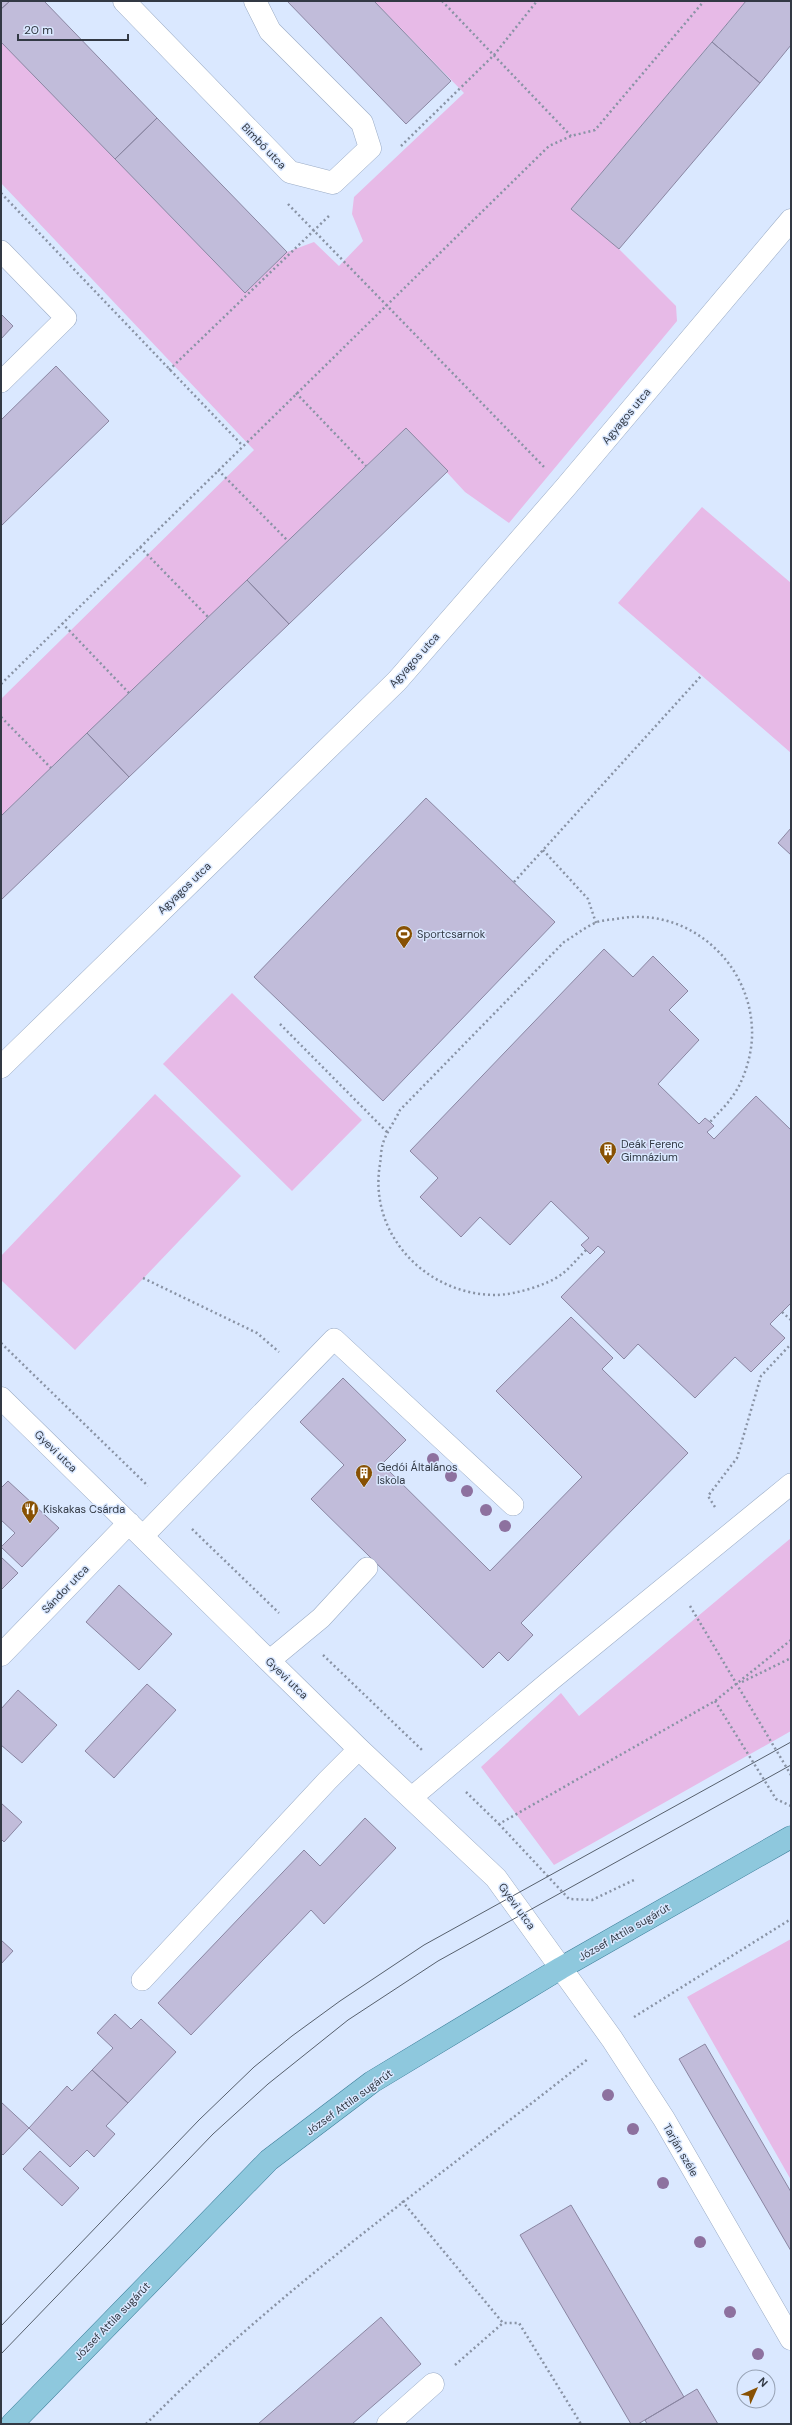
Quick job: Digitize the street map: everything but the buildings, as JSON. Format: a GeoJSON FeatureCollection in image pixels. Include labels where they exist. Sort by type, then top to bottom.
{"type":"FeatureCollection","features":[{"type":"Feature","properties":{"kind":"main road","name":"József Attila sugárút"},"geometry":{"type":"LineString","coordinates":[[12,2424],[269,2160],[372,2082],[561,1968],[791,1837]]}},
{"type":"Feature","properties":{"kind":"street","name":"Bimbó utca"},"geometry":{"type":"LineString","coordinates":[[124,1],[290,172],[333,184],[370,148],[362,123],[270,31],[256,1]]}},
{"type":"Feature","properties":{"kind":"street","name":"Agyagos utca"},"geometry":{"type":"LineString","coordinates":[[1,1067],[397,681],[565,488],[791,220]]}},
{"type":"Feature","properties":{"kind":"street","name":"Gyevi utca"},"geometry":{"type":"LineString","coordinates":[[1,1398],[359,1749],[496,1878],[561,1968]]}},
{"type":"Feature","properties":{"kind":"street","name":"Sándor utca"},"geometry":{"type":"LineString","coordinates":[[1,1655],[136,1530]]}},
{"type":"Feature","properties":{"kind":"street","name":"Tarján széle"},"geometry":{"type":"LineString","coordinates":[[561,1968],[612,2039],[664,2119],[791,2339]]}},
{"type":"Feature","properties":{"kind":"street"},"geometry":{"type":"LineString","coordinates":[[388,2424],[434,2384]]}},
{"type":"Feature","properties":{"kind":"lane"},"geometry":{"type":"LineString","coordinates":[[1,251],[66,318],[1,382]]}},
{"type":"Feature","properties":{"kind":"lane"},"geometry":{"type":"LineString","coordinates":[[136,1530],[170,1508],[334,1339],[513,1505]]}},
{"type":"Feature","properties":{"kind":"lane"},"geometry":{"type":"LineString","coordinates":[[411,1798],[674,1579],[791,1484]]}},
{"type":"Feature","properties":{"kind":"lane"},"geometry":{"type":"LineString","coordinates":[[269,1661],[300,1633],[321,1618],[367,1568]]}},
{"type":"Feature","properties":{"kind":"lane"},"geometry":{"type":"LineString","coordinates":[[142,1980],[327,1781],[359,1749]]}},
{"type":"Feature","properties":{"kind":"path"},"geometry":{"type":"LineString","coordinates":[[442,1],[571,136]]}},
{"type":"Feature","properties":{"kind":"path"},"geometry":{"type":"LineString","coordinates":[[494,55],[537,1]]}},
{"type":"Feature","properties":{"kind":"path"},"geometry":{"type":"LineString","coordinates":[[1,684],[242,445],[549,146],[571,136],[595,130],[704,1]]}},
{"type":"Feature","properties":{"kind":"path"},"geometry":{"type":"LineString","coordinates":[[1,193],[242,445]]}},
{"type":"Feature","properties":{"kind":"path"},"geometry":{"type":"LineString","coordinates":[[314,231],[565,488]]}},
{"type":"Feature","properties":{"kind":"path"},"geometry":{"type":"LineString","coordinates":[[296,393],[366,466]]}},
{"type":"Feature","properties":{"kind":"path"},"geometry":{"type":"LineString","coordinates":[[218,470],[288,541]]}},
{"type":"Feature","properties":{"kind":"path"},"geometry":{"type":"LineString","coordinates":[[140,547],[208,617]]}},
{"type":"Feature","properties":{"kind":"path"},"geometry":{"type":"LineString","coordinates":[[62,623],[129,693]]}},
{"type":"Feature","properties":{"kind":"path"},"geometry":{"type":"LineString","coordinates":[[514,882],[702,675]]}},
{"type":"Feature","properties":{"kind":"path"},"geometry":{"type":"LineString","coordinates":[[1,718],[51,768]]}},
{"type":"Feature","properties":{"kind":"path"},"geometry":{"type":"LineString","coordinates":[[543,850],[588,899],[596,923]]}},
{"type":"Feature","properties":{"kind":"path"},"geometry":{"type":"LineString","coordinates":[[586,1250],[562,1274],[534,1288],[497,1295],[461,1291],[427,1275],[400,1249],[383,1216],[377,1180],[383,1143],[400,1110],[564,942],[596,923],[632,916],[669,920],[702,936],[729,961],[746,994],[752,1031],[747,1068],[733,1096],[710,1122]]}},
{"type":"Feature","properties":{"kind":"path"},"geometry":{"type":"LineString","coordinates":[[280,1024],[388,1134]]}},
{"type":"Feature","properties":{"kind":"path"},"geometry":{"type":"LineString","coordinates":[[143,1278],[257,1334],[303,1371]]}},
{"type":"Feature","properties":{"kind":"path"},"geometry":{"type":"LineString","coordinates":[[782,1312],[791,1320]]}},
{"type":"Feature","properties":{"kind":"path"},"geometry":{"type":"LineString","coordinates":[[1,1343],[170,1508],[444,1770],[499,1824],[569,1899],[592,1900],[636,1879]]}},
{"type":"Feature","properties":{"kind":"path"},"geometry":{"type":"LineString","coordinates":[[731,1533],[708,1496],[737,1458],[761,1376],[791,1344]]}},
{"type":"Feature","properties":{"kind":"path"},"geometry":{"type":"LineString","coordinates":[[674,1579],[791,1775]]}},
{"type":"Feature","properties":{"kind":"path"},"geometry":{"type":"LineString","coordinates":[[499,1824],[715,1701],[791,1640]]}},
{"type":"Feature","properties":{"kind":"path"},"geometry":{"type":"LineString","coordinates":[[738,1684],[791,1658]]}},
{"type":"Feature","properties":{"kind":"path"},"geometry":{"type":"LineString","coordinates":[[715,1701],[776,1799],[791,1806]]}},
{"type":"Feature","properties":{"kind":"path"},"geometry":{"type":"LineString","coordinates":[[146,2424],[280,2299],[402,2201],[503,2323]]}},
{"type":"Feature","properties":{"kind":"path"},"geometry":{"type":"LineString","coordinates":[[434,2384],[503,2323],[519,2323],[581,2424]]}},
{"type":"Feature","properties":{"kind":"shaded area"},"geometry":{"type":"Polygon","coordinates":[[[374,1],[746,1],[571,209],[619,249],[676,306],[677,321],[509,523],[465,492],[406,428],[1,816],[1,699],[254,450],[1,183],[1,41],[245,293],[287,252],[314,242],[339,266],[363,241],[352,214],[354,197],[464,93],[374,1]]]}},
{"type":"Feature","properties":{"kind":"shaded area"},"geometry":{"type":"Polygon","coordinates":[[[702,507],[791,583],[791,753],[618,603],[702,507]]]}},
{"type":"Feature","properties":{"kind":"shaded area"},"geometry":{"type":"Polygon","coordinates":[[[232,993],[362,1120],[292,1191],[163,1064],[232,993]]]}},
{"type":"Feature","properties":{"kind":"shaded area"},"geometry":{"type":"Polygon","coordinates":[[[155,1094],[241,1176],[75,1350],[1,1280],[1,1256],[155,1094]]]}},
{"type":"Feature","properties":{"kind":"shaded area"},"geometry":{"type":"Polygon","coordinates":[[[791,1538],[791,1731],[554,1865],[481,1767],[561,1693],[579,1716],[791,1538]]]}},
{"type":"Feature","properties":{"kind":"shaded area"},"geometry":{"type":"Polygon","coordinates":[[[791,1939],[791,2180],[687,1997],[791,1939]]]}},
{"type":"Feature","properties":{"kind":"tram line"},"geometry":{"type":"LineString","coordinates":[[1,2326],[199,2120],[254,2067],[292,2036],[340,2001],[424,1945],[791,1742]]}},
{"type":"Feature","properties":{"kind":"tram line"},"geometry":{"type":"LineString","coordinates":[[1,2354],[213,2134],[268,2084],[348,2020],[438,1961],[791,1765]]}},
{"type":"Feature","properties":{"kind":"place","name":"Sportcsarnok"},"geometry":{"type":"Point","coordinates":[404,949]}},
{"type":"Feature","properties":{"kind":"place","name":"Deák Ferenc Gimnázium"},"geometry":{"type":"Point","coordinates":[608,1165]}},
{"type":"Feature","properties":{"kind":"place","name":"Gedói Általános Iskola"},"geometry":{"type":"Point","coordinates":[364,1488]}},
{"type":"Feature","properties":{"kind":"place","name":"Kiskakas Csárda"},"geometry":{"type":"Point","coordinates":[30,1524]}}]}
